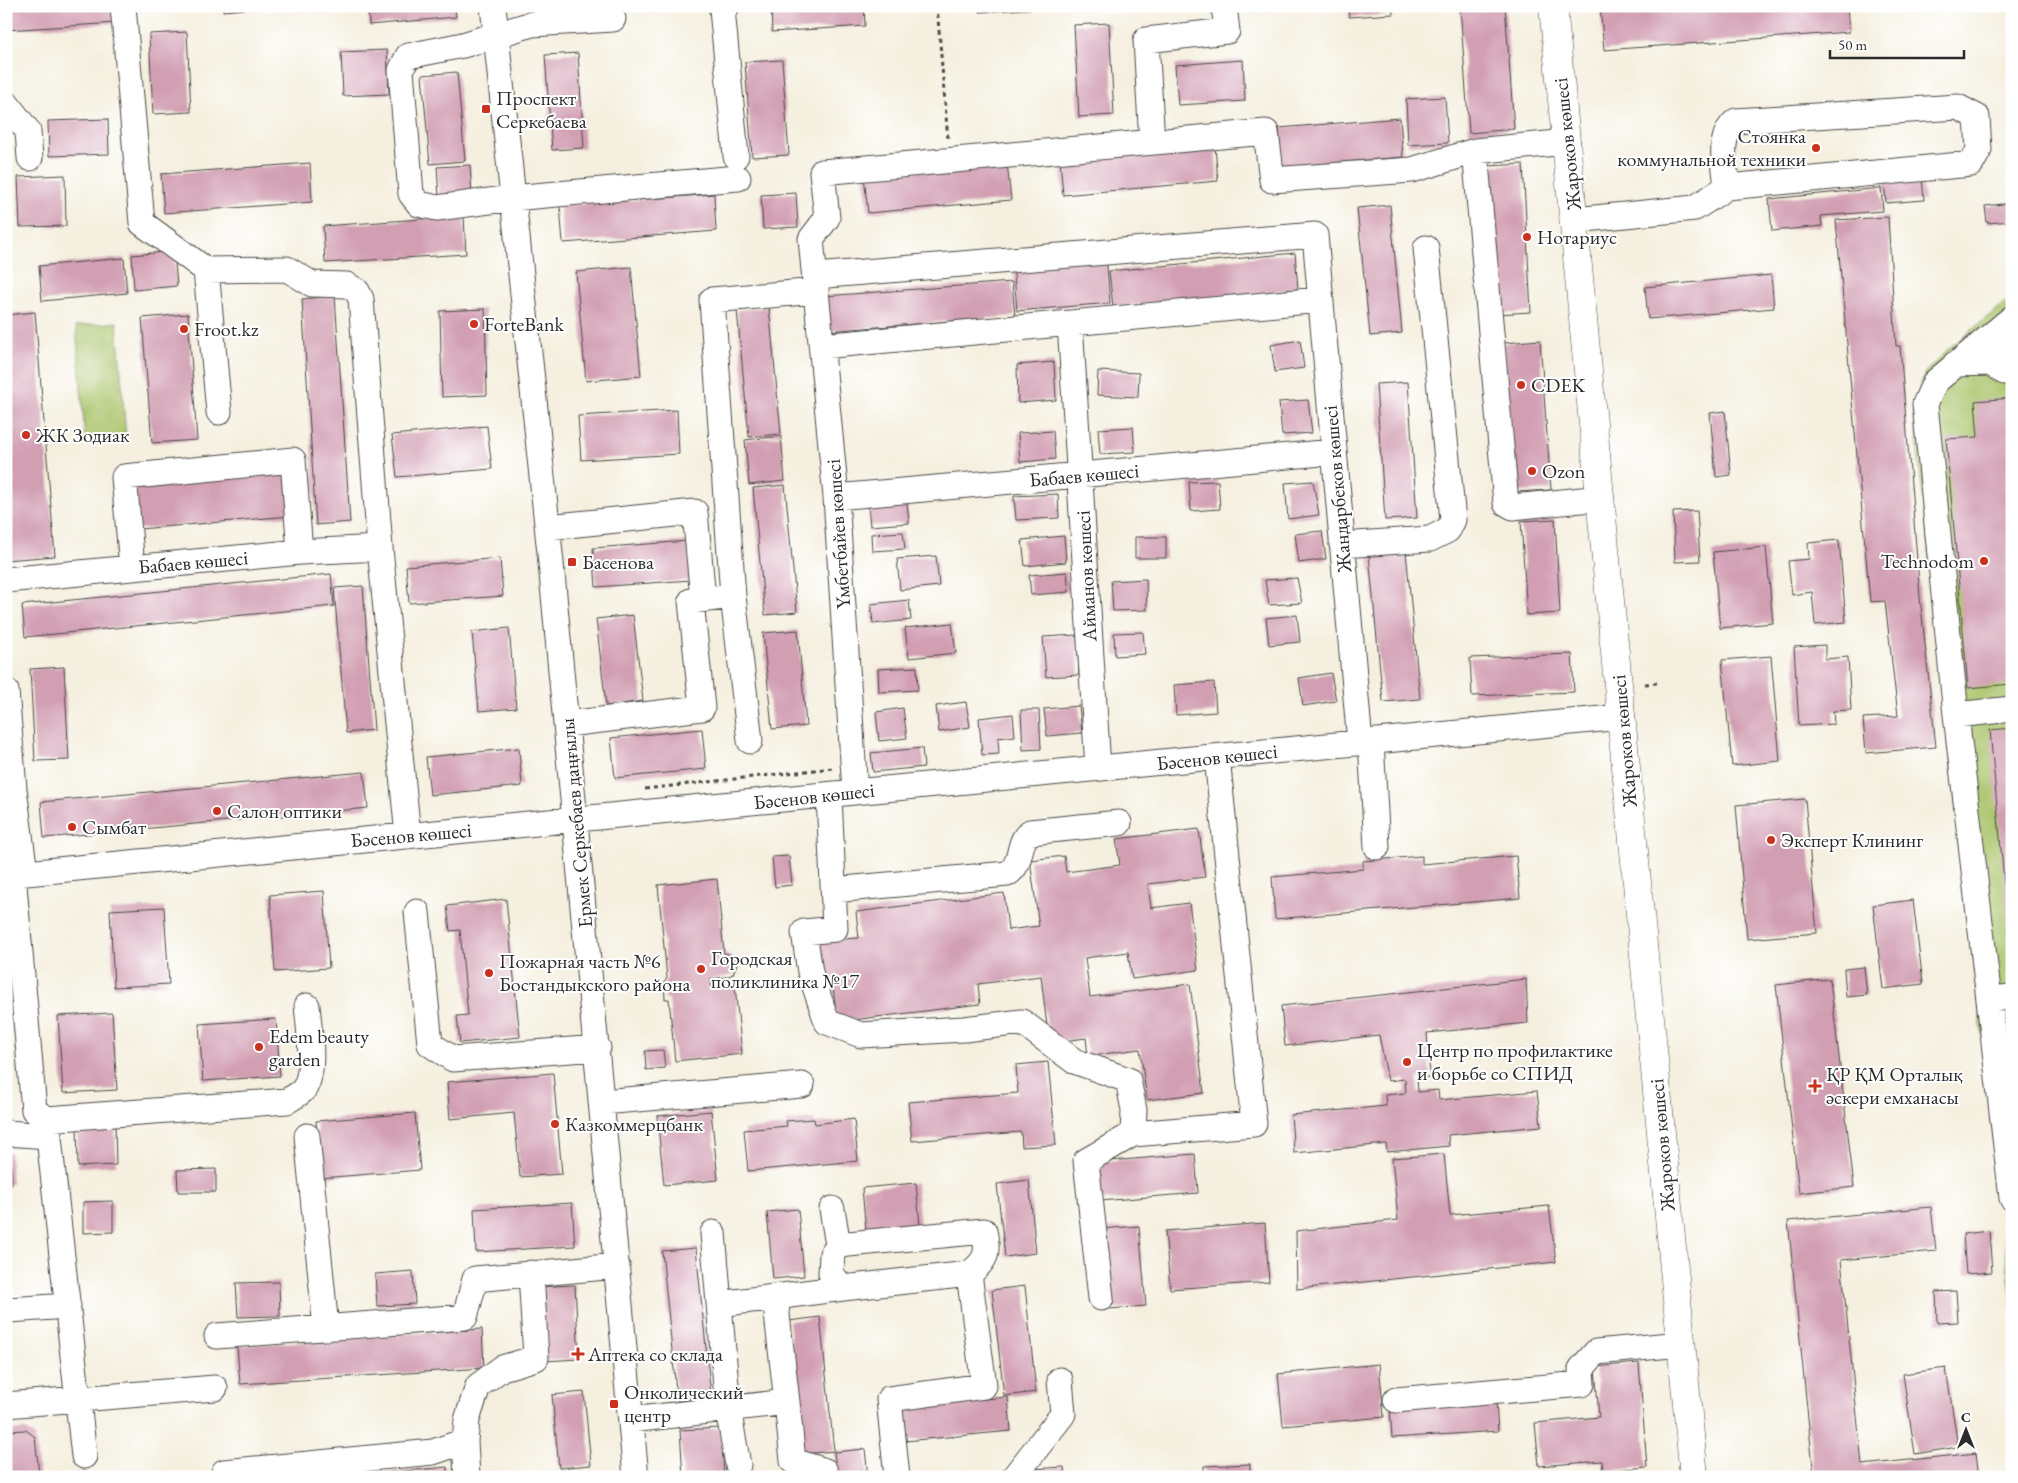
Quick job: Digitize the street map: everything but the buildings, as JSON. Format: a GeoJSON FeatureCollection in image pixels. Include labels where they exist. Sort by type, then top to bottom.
{"type":"FeatureCollection","features":[{"type":"Feature","properties":{"kind":"main road","name":"Жароков көшесі"},"geometry":{"type":"LineString","coordinates":[[1553,6],[1694,1477]]}},
{"type":"Feature","properties":{"kind":"street"},"geometry":{"type":"LineString","coordinates":[[123,6],[142,223],[206,270],[287,269],[312,284],[347,285],[357,291],[360,299],[380,548],[408,836]]}},
{"type":"Feature","properties":{"kind":"street","name":"Ермек Серкебаев даңғылы"},"geometry":{"type":"LineString","coordinates":[[493,6],[548,527],[598,1048],[636,1477]]}},
{"type":"Feature","properties":{"kind":"street"},"geometry":{"type":"LineString","coordinates":[[613,19],[532,24],[462,45],[408,56],[401,70],[411,194],[419,204],[437,208],[737,167],[722,9],[727,6]]}},
{"type":"Feature","properties":{"kind":"street"},"geometry":{"type":"LineString","coordinates":[[1152,142],[1146,40],[1227,31],[1224,6]]}},
{"type":"Feature","properties":{"kind":"street"},"geometry":{"type":"LineString","coordinates":[[6,103],[28,131],[30,158]]}},
{"type":"Feature","properties":{"kind":"street"},"geometry":{"type":"LineString","coordinates":[[1575,220],[1695,208],[1727,187],[1971,164],[1979,150],[1977,117],[1958,107],[1736,121],[1728,127],[1723,138],[1727,187]]}},
{"type":"Feature","properties":{"kind":"street"},"geometry":{"type":"LineString","coordinates":[[950,159],[1266,132],[1272,180],[1412,170],[1475,151],[1567,142]]}},
{"type":"Feature","properties":{"kind":"street"},"geometry":{"type":"LineString","coordinates":[[1475,151],[1506,503],[1513,507],[1601,498]]}},
{"type":"Feature","properties":{"kind":"street","name":"Үмбетбайев көшесі"},"geometry":{"type":"LineString","coordinates":[[855,792],[836,497],[811,239],[826,218],[822,172],[950,159]]}},
{"type":"Feature","properties":{"kind":"street","name":"Жандарбеков көшесі"},"geometry":{"type":"LineString","coordinates":[[816,283],[1314,234],[1342,545],[1377,847]]}},
{"type":"Feature","properties":{"kind":"street"},"geometry":{"type":"LineString","coordinates":[[1342,545],[1430,538],[1448,530],[1453,520],[1426,248]]}},
{"type":"Feature","properties":{"kind":"street"},"geometry":{"type":"LineString","coordinates":[[206,270],[219,412]]}},
{"type":"Feature","properties":{"kind":"street"},"geometry":{"type":"LineString","coordinates":[[750,741],[733,596],[712,300],[816,283]]}},
{"type":"Feature","properties":{"kind":"street"},"geometry":{"type":"LineString","coordinates":[[822,346],[1320,300]]}},
{"type":"Feature","properties":{"kind":"street"},"geometry":{"type":"LineString","coordinates":[[2012,318],[1935,382],[1925,404],[1956,715],[2000,998],[2012,1198]]}},
{"type":"Feature","properties":{"kind":"street","name":"Айманов көшесі"},"geometry":{"type":"LineString","coordinates":[[1070,323],[1098,768]]}},
{"type":"Feature","properties":{"kind":"street"},"geometry":{"type":"LineString","coordinates":[[1955,364],[2001,367],[2012,343]]}},
{"type":"Feature","properties":{"kind":"street","name":"Бабаев көшесі"},"geometry":{"type":"LineString","coordinates":[[836,497],[1333,452]]}},
{"type":"Feature","properties":{"kind":"street"},"geometry":{"type":"LineString","coordinates":[[132,567],[124,477],[293,460],[300,552]]}},
{"type":"Feature","properties":{"kind":"street"},"geometry":{"type":"LineString","coordinates":[[548,527],[695,512],[703,599]]}},
{"type":"Feature","properties":{"kind":"street","name":"Бабаев көшесі"},"geometry":{"type":"LineString","coordinates":[[6,580],[300,552],[380,548]]}},
{"type":"Feature","properties":{"kind":"street"},"geometry":{"type":"LineString","coordinates":[[567,724],[702,708],[691,601],[733,596]]}},
{"type":"Feature","properties":{"kind":"street"},"geometry":{"type":"LineString","coordinates":[[6,691],[14,789],[15,874],[34,1110],[48,1127],[84,1456]]}},
{"type":"Feature","properties":{"kind":"street"},"geometry":{"type":"LineString","coordinates":[[1956,715],[2012,709]]}},
{"type":"Feature","properties":{"kind":"street","name":"Бәсенов көшесі"},"geometry":{"type":"LineString","coordinates":[[15,874],[1622,717]]}},
{"type":"Feature","properties":{"kind":"street"},"geometry":{"type":"LineString","coordinates":[[1100,1298],[1086,1160],[1133,1134],[1254,1124],[1217,757]]}},
{"type":"Feature","properties":{"kind":"street"},"geometry":{"type":"LineString","coordinates":[[829,794],[829,833],[835,929],[804,932],[810,972],[827,1022],[861,1035],[964,1029],[1022,1022],[1074,1061],[1128,1080],[1134,1110],[1133,1134]]}},
{"type":"Feature","properties":{"kind":"street"},"geometry":{"type":"LineString","coordinates":[[834,890],[1008,874],[1014,870],[1018,862],[1024,836],[1030,832],[1119,823]]}},
{"type":"Feature","properties":{"kind":"street"},"geometry":{"type":"LineString","coordinates":[[417,912],[430,1044],[453,1059],[598,1048]]}},
{"type":"Feature","properties":{"kind":"street"},"geometry":{"type":"LineString","coordinates":[[6,1132],[287,1101],[304,1089],[308,1076],[312,1056],[307,1006]]}},
{"type":"Feature","properties":{"kind":"street"},"geometry":{"type":"LineString","coordinates":[[602,1102],[802,1085]]}},
{"type":"Feature","properties":{"kind":"street"},"geometry":{"type":"LineString","coordinates":[[307,1136],[326,1328]]}},
{"type":"Feature","properties":{"kind":"street"},"geometry":{"type":"LineString","coordinates":[[832,1208],[838,1245],[832,1254],[831,1274],[843,1288]]}},
{"type":"Feature","properties":{"kind":"street"},"geometry":{"type":"LineString","coordinates":[[719,1304],[969,1274],[981,1265],[988,1249],[984,1231],[838,1245]]}},
{"type":"Feature","properties":{"kind":"street"},"geometry":{"type":"LineString","coordinates":[[712,1233],[728,1409],[738,1466]]}},
{"type":"Feature","properties":{"kind":"street"},"geometry":{"type":"LineString","coordinates":[[217,1336],[465,1317],[475,1279],[617,1266]]}},
{"type":"Feature","properties":{"kind":"street"},"geometry":{"type":"LineString","coordinates":[[467,1477],[465,1441],[467,1420],[478,1386],[502,1368],[536,1358],[531,1273]]}},
{"type":"Feature","properties":{"kind":"street"},"geometry":{"type":"LineString","coordinates":[[897,1477],[889,1399],[984,1386],[969,1274]]}},
{"type":"Feature","properties":{"kind":"street"},"geometry":{"type":"LineString","coordinates":[[775,1297],[793,1461],[825,1471]]}},
{"type":"Feature","properties":{"kind":"street"},"geometry":{"type":"LineString","coordinates":[[9,1310],[68,1306]]}},
{"type":"Feature","properties":{"kind":"street"},"geometry":{"type":"LineString","coordinates":[[1396,1400],[1582,1384],[1581,1369],[1596,1352],[1681,1344]]}},
{"type":"Feature","properties":{"kind":"street"},"geometry":{"type":"LineString","coordinates":[[1014,1477],[1063,1414],[1060,1380]]}},
{"type":"Feature","properties":{"kind":"street"},"geometry":{"type":"LineString","coordinates":[[6,1405],[215,1388]]}},
{"type":"Feature","properties":{"kind":"street"},"geometry":{"type":"LineString","coordinates":[[631,1420],[787,1402]]}},
{"type":"Feature","properties":{"kind":"street"},"geometry":{"type":"LineString","coordinates":[[224,1472],[433,1452],[465,1441]]}},
{"type":"Feature","properties":{"kind":"path"},"geometry":{"type":"LineString","coordinates":[[937,6],[950,159]]}},
{"type":"Feature","properties":{"kind":"path"},"geometry":{"type":"LineString","coordinates":[[1645,684],[1657,683]]}},
{"type":"Feature","properties":{"kind":"path"},"geometry":{"type":"LineString","coordinates":[[639,790],[853,766]]}},
{"type":"Feature","properties":{"kind":"green space"},"geometry":{"type":"Polygon","coordinates":[[[2012,297],[2012,1306],[1913,407],[1925,372],[1948,349],[2012,297]]]}},
{"type":"Feature","properties":{"kind":"green space"},"geometry":{"type":"Polygon","coordinates":[[[117,322],[126,436],[85,439],[76,326],[117,322]]]}},
{"type":"Feature","properties":{"kind":"place","name":"Проспект Серкебаева"},"geometry":{"type":"Point","coordinates":[486,109]}},
{"type":"Feature","properties":{"kind":"place","name":"Стоянка коммунальной техники"},"geometry":{"type":"Point","coordinates":[1816,148]}},
{"type":"Feature","properties":{"kind":"place","name":"Нотариуc"},"geometry":{"type":"Point","coordinates":[1527,237]}},
{"type":"Feature","properties":{"kind":"place","name":"ForteBank"},"geometry":{"type":"Point","coordinates":[474,324]}},
{"type":"Feature","properties":{"kind":"place","name":"Froot.kz"},"geometry":{"type":"Point","coordinates":[184,329]}},
{"type":"Feature","properties":{"kind":"place","name":"CDEK"},"geometry":{"type":"Point","coordinates":[1521,385]}},
{"type":"Feature","properties":{"kind":"place","name":"ЖК Зодиак"},"geometry":{"type":"Point","coordinates":[26,435]}},
{"type":"Feature","properties":{"kind":"place","name":"Ozon"},"geometry":{"type":"Point","coordinates":[1532,471]}},
{"type":"Feature","properties":{"kind":"place","name":"Technodom"},"geometry":{"type":"Point","coordinates":[1984,561]}},
{"type":"Feature","properties":{"kind":"place","name":"Басенова"},"geometry":{"type":"Point","coordinates":[572,562]}},
{"type":"Feature","properties":{"kind":"place","name":"Салон оптики"},"geometry":{"type":"Point","coordinates":[217,811]}},
{"type":"Feature","properties":{"kind":"place","name":"Сымбат"},"geometry":{"type":"Point","coordinates":[72,827]}},
{"type":"Feature","properties":{"kind":"place","name":"Эксперт Клининг"},"geometry":{"type":"Point","coordinates":[1771,840]}},
{"type":"Feature","properties":{"kind":"place","name":"Городская поликлиника №17"},"geometry":{"type":"Point","coordinates":[701,969]}},
{"type":"Feature","properties":{"kind":"place","name":"Пожарная часть №6 Бостандыкского района"},"geometry":{"type":"Point","coordinates":[489,973]}},
{"type":"Feature","properties":{"kind":"place","name":"Edem beauty garden"},"geometry":{"type":"Point","coordinates":[259,1047]}},
{"type":"Feature","properties":{"kind":"place","name":"Центр по профилактике и борьбе со СПИД"},"geometry":{"type":"Point","coordinates":[1407,1062]}},
{"type":"Feature","properties":{"kind":"place","name":"ҚР ҚМ Орталық әскери емханасы"},"geometry":{"type":"Point","coordinates":[1815,1086]}},
{"type":"Feature","properties":{"kind":"place","name":"Казкоммерцбанк"},"geometry":{"type":"Point","coordinates":[555,1124]}},
{"type":"Feature","properties":{"kind":"place","name":"Аптека со склада"},"geometry":{"type":"Point","coordinates":[578,1354]}},
{"type":"Feature","properties":{"kind":"place","name":"Онколический центр"},"geometry":{"type":"Point","coordinates":[614,1404]}}]}
